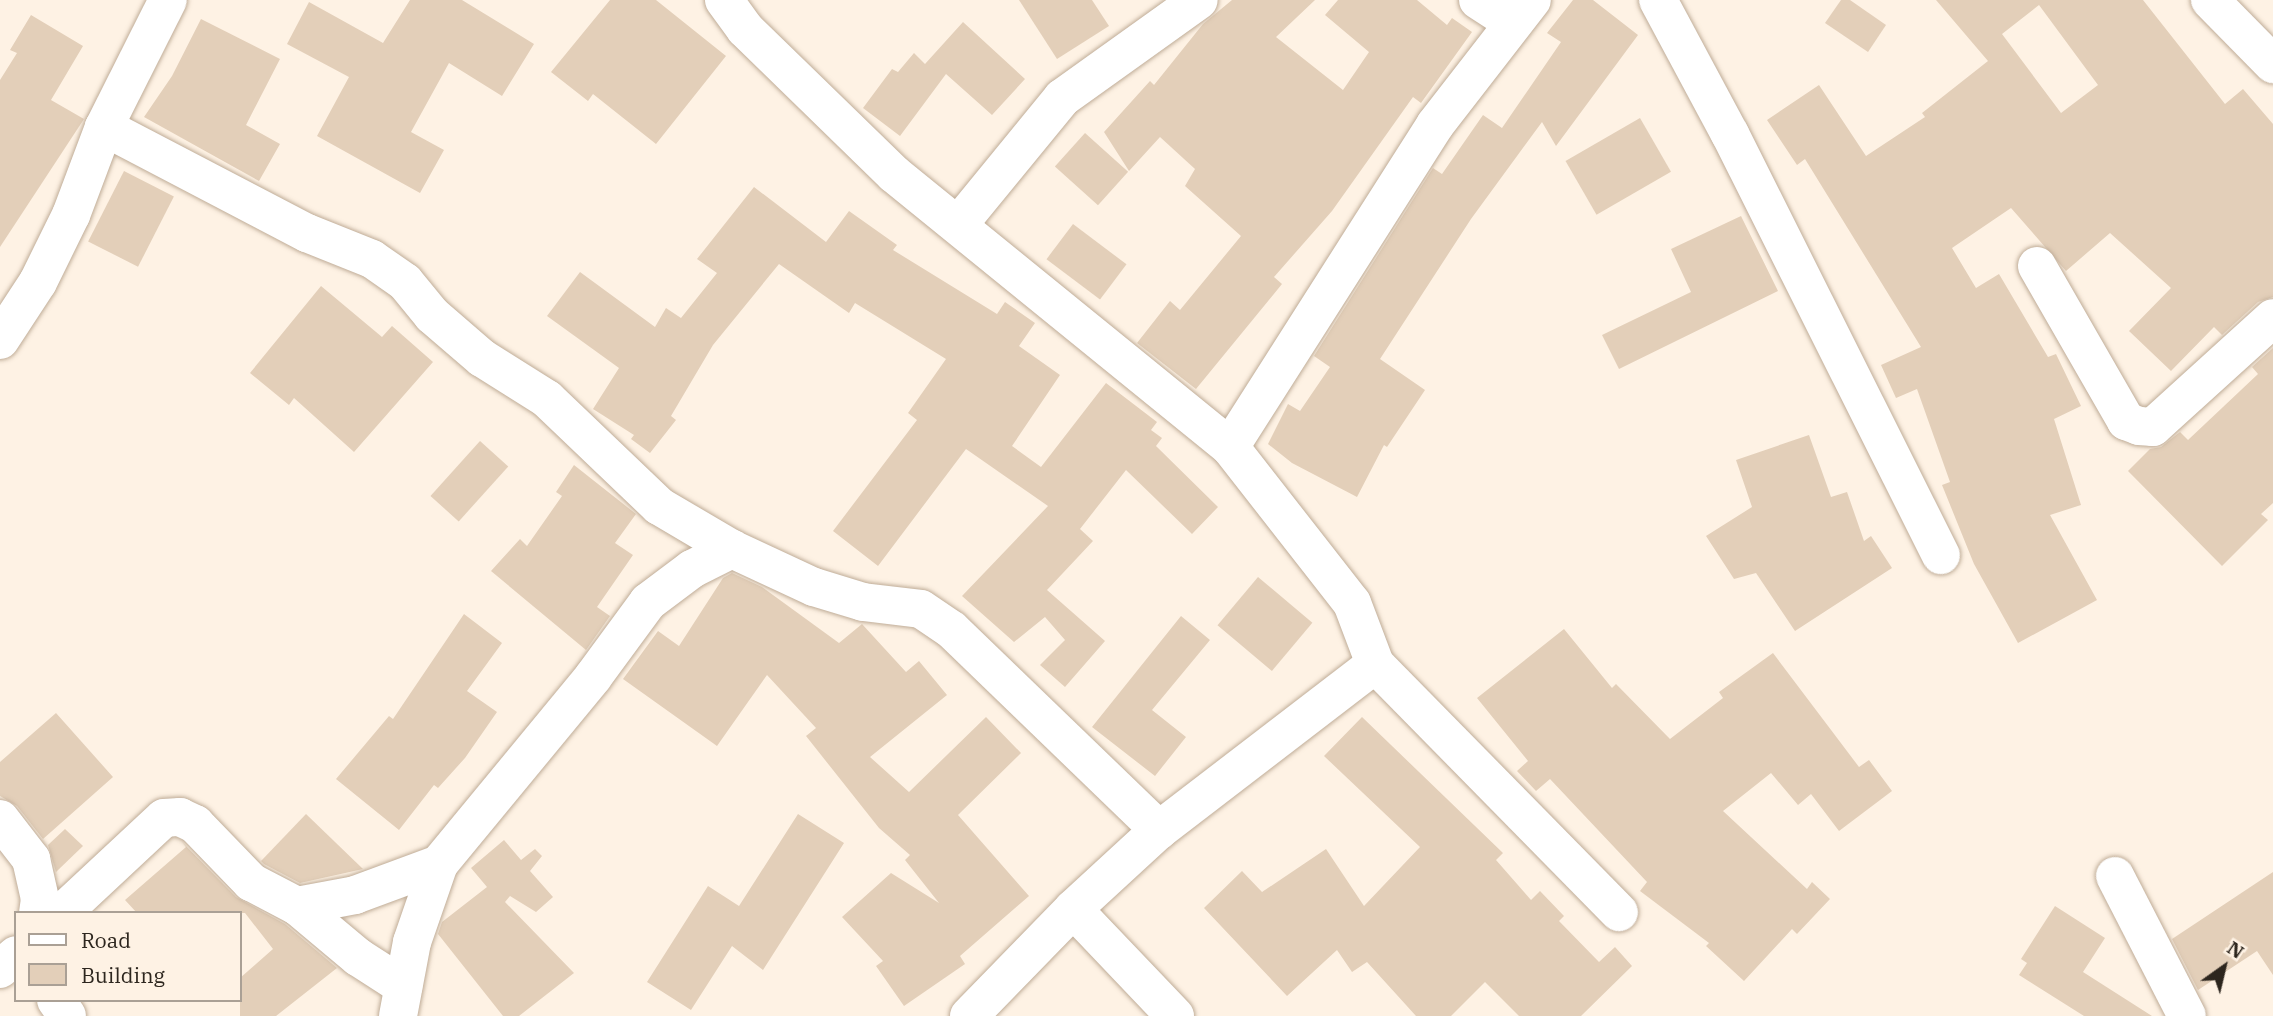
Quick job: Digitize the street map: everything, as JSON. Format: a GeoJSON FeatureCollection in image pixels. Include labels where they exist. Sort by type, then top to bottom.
{"type":"FeatureCollection","features":[{"type":"Feature","properties":{"kind":"street"},"geometry":{"type":"LineString","coordinates":[[0,340],[38,282],[66,226],[104,127],[168,0]]}},
{"type":"Feature","properties":{"kind":"street"},"geometry":{"type":"LineString","coordinates":[[724,0],[746,29],[894,174],[959,224],[1230,447],[1352,603],[1374,664],[1619,912]]}},
{"type":"Feature","properties":{"kind":"street"},"geometry":{"type":"LineString","coordinates":[[959,224],[1062,98],[1199,0]]}},
{"type":"Feature","properties":{"kind":"street"},"geometry":{"type":"LineString","coordinates":[[1230,447],[1435,125],[1522,11],[1478,0]]}},
{"type":"Feature","properties":{"kind":"street"},"geometry":{"type":"LineString","coordinates":[[1658,0],[1730,134],[1941,555]]}},
{"type":"Feature","properties":{"kind":"street"},"geometry":{"type":"LineString","coordinates":[[2210,0],[2273,64]]}},
{"type":"Feature","properties":{"kind":"street"},"geometry":{"type":"LineString","coordinates":[[104,127],[307,233],[383,267],[405,282],[432,315],[482,358],[547,399],[659,506],[732,549],[814,587],[863,602],[921,609],[952,630],[1159,830]]}},
{"type":"Feature","properties":{"kind":"street"},"geometry":{"type":"LineString","coordinates":[[2037,266],[2126,421],[2139,426],[2153,427],[2273,318]]}},
{"type":"Feature","properties":{"kind":"street"},"geometry":{"type":"LineString","coordinates":[[401,1001],[412,942],[439,864],[593,677],[648,602],[692,569],[732,549]]}},
{"type":"Feature","properties":{"kind":"street"},"geometry":{"type":"LineString","coordinates":[[969,1016],[1073,909],[1159,830],[1374,664]]}},
{"type":"Feature","properties":{"kind":"street"},"geometry":{"type":"LineString","coordinates":[[64,911],[164,818],[180,817],[195,824],[251,882],[298,906],[358,957],[401,1001]]}},
{"type":"Feature","properties":{"kind":"street"},"geometry":{"type":"LineString","coordinates":[[0,819],[31,859],[40,899],[38,911]]}},
{"type":"Feature","properties":{"kind":"street"},"geometry":{"type":"LineString","coordinates":[[298,906],[355,895],[439,864]]}},
{"type":"Feature","properties":{"kind":"street"},"geometry":{"type":"LineString","coordinates":[[2115,876],[2185,1015]]}},
{"type":"Feature","properties":{"kind":"street"},"geometry":{"type":"LineString","coordinates":[[1073,909],[1175,1016]]}},
{"type":"Feature","properties":{"kind":"street"},"geometry":{"type":"LineString","coordinates":[[0,969],[14,957]]}},
{"type":"Feature","properties":{"kind":"building"},"geometry":{"type":"Polygon","coordinates":[[[410,0],[462,0],[534,44],[502,96],[449,63],[411,132],[444,150],[420,193],[317,136],[349,77],[287,44],[309,2],[383,43],[410,0]]]}},
{"type":"Feature","properties":{"kind":"building"},"geometry":{"type":"Polygon","coordinates":[[[610,0],[656,0],[726,56],[656,144],[593,94],[588,101],[551,72],[610,0]]]}},
{"type":"Feature","properties":{"kind":"building"},"geometry":{"type":"Polygon","coordinates":[[[1019,0],[1092,0],[1109,26],[1057,59],[1019,0]]]}},
{"type":"Feature","properties":{"kind":"building"},"geometry":{"type":"Polygon","coordinates":[[[1232,0],[1315,0],[1276,37],[1343,90],[1369,52],[1325,15],[1338,0],[1417,0],[1447,25],[1452,18],[1472,32],[1421,103],[1413,97],[1332,211],[1274,277],[1282,284],[1196,389],[1137,343],[1170,301],[1180,310],[1241,236],[1185,186],[1195,169],[1160,137],[1129,171],[1104,132],[1150,81],[1154,85],[1203,24],[1232,0]]]}},
{"type":"Feature","properties":{"kind":"building"},"geometry":{"type":"Polygon","coordinates":[[[1573,0],[1593,0],[1638,35],[1556,146],[1542,122],[1471,219],[1380,359],[1425,390],[1387,447],[1384,445],[1357,497],[1292,463],[1268,444],[1288,404],[1300,411],[1330,367],[1314,356],[1433,168],[1442,174],[1483,115],[1502,128],[1561,42],[1547,33],[1573,0]]]}},
{"type":"Feature","properties":{"kind":"building"},"geometry":{"type":"Polygon","coordinates":[[[1841,0],[1850,0],[1886,25],[1868,52],[1825,23],[1841,0]]]}},
{"type":"Feature","properties":{"kind":"building"},"geometry":{"type":"Polygon","coordinates":[[[1936,0],[2143,0],[2225,104],[2243,89],[2273,124],[2273,297],[2258,302],[2222,335],[2214,327],[2171,371],[2129,331],[2171,288],[2110,233],[2066,271],[2011,208],[1952,248],[1976,288],[1999,274],[2048,357],[2056,354],[2081,406],[2054,419],[2081,505],[2050,515],[2097,600],[2018,643],[1974,564],[1942,485],[1950,482],[1917,389],[1896,398],[1881,365],[1921,347],[1805,159],[1797,165],[1767,120],[1819,85],[1866,156],[1925,117],[1922,113],[1988,61],[1936,0]],[[2039,5],[2002,34],[2061,113],[2098,85],[2039,5]]]}},
{"type":"Feature","properties":{"kind":"building"},"geometry":{"type":"Polygon","coordinates":[[[31,15],[83,46],[51,100],[84,119],[0,247],[0,80],[17,53],[10,50],[31,15]]]}},
{"type":"Feature","properties":{"kind":"building"},"geometry":{"type":"Polygon","coordinates":[[[201,19],[280,59],[246,125],[280,144],[259,181],[144,117],[172,76],[201,19]]]}},
{"type":"Feature","properties":{"kind":"building"},"geometry":{"type":"Polygon","coordinates":[[[963,22],[1025,79],[992,115],[946,74],[900,136],[863,108],[892,69],[898,72],[914,53],[925,64],[963,22]]]}},
{"type":"Feature","properties":{"kind":"building"},"geometry":{"type":"Polygon","coordinates":[[[1640,118],[1671,172],[1597,215],[1566,161],[1640,118]]]}},
{"type":"Feature","properties":{"kind":"building"},"geometry":{"type":"Polygon","coordinates":[[[1085,133],[1128,172],[1098,205],[1055,166],[1085,133]]]}},
{"type":"Feature","properties":{"kind":"building"},"geometry":{"type":"Polygon","coordinates":[[[124,171],[174,196],[138,267],[88,241],[124,171]]]}},
{"type":"Feature","properties":{"kind":"building"},"geometry":{"type":"Polygon","coordinates":[[[754,187],[826,242],[849,211],[897,245],[893,250],[997,314],[1005,302],[1035,323],[1019,346],[1060,375],[1012,446],[1041,467],[1106,383],[1157,422],[1151,430],[1162,438],[1156,446],[1218,507],[1192,534],[1126,470],[1080,529],[1093,541],[1047,590],[1105,641],[1065,687],[1040,665],[1065,640],[1045,617],[1014,642],[962,596],[1048,506],[966,449],[878,566],[833,531],[917,420],[908,413],[946,359],[855,303],[849,313],[779,264],[713,345],[671,416],[676,420],[650,453],[631,439],[634,435],[593,409],[619,368],[547,316],[580,272],[655,327],[666,308],[681,318],[717,273],[697,259],[754,187]]]}},
{"type":"Feature","properties":{"kind":"building"},"geometry":{"type":"Polygon","coordinates":[[[1741,216],[1778,291],[1619,369],[1602,335],[1691,292],[1671,249],[1741,216]]]}},
{"type":"Feature","properties":{"kind":"building"},"geometry":{"type":"Polygon","coordinates":[[[1073,224],[1127,264],[1100,299],[1047,259],[1073,224]]]}},
{"type":"Feature","properties":{"kind":"building"},"geometry":{"type":"Polygon","coordinates":[[[321,286],[382,337],[392,326],[433,362],[354,452],[294,398],[289,405],[250,373],[321,286]]]}},
{"type":"Feature","properties":{"kind":"building"},"geometry":{"type":"Polygon","coordinates":[[[2273,348],[2273,503],[2261,514],[2268,520],[2222,566],[2128,471],[2150,449],[2161,447],[2180,432],[2188,440],[2258,374],[2252,367],[2273,348]]]}},
{"type":"Feature","properties":{"kind":"building"},"geometry":{"type":"Polygon","coordinates":[[[1809,435],[1831,497],[1847,492],[1864,541],[1871,536],[1892,568],[1795,631],[1756,573],[1734,579],[1706,536],[1752,507],[1736,460],[1809,435]]]}},
{"type":"Feature","properties":{"kind":"building"},"geometry":{"type":"Polygon","coordinates":[[[480,441],[508,466],[459,521],[430,496],[480,441]]]}},
{"type":"Feature","properties":{"kind":"building"},"geometry":{"type":"Polygon","coordinates":[[[574,465],[636,514],[615,543],[633,555],[597,607],[610,616],[586,650],[491,571],[520,539],[527,546],[562,496],[556,492],[574,465]]]}},
{"type":"Feature","properties":{"kind":"building"},"geometry":{"type":"Polygon","coordinates":[[[732,573],[762,587],[839,643],[862,624],[906,672],[919,661],[947,695],[870,757],[909,792],[986,717],[1021,753],[958,815],[1029,896],[960,956],[965,964],[904,1006],[876,966],[883,961],[842,917],[891,873],[939,903],[905,860],[910,855],[879,828],[806,736],[816,728],[767,675],[717,746],[623,679],[658,631],[679,646],[723,578],[732,573]]]}},
{"type":"Feature","properties":{"kind":"building"},"geometry":{"type":"Polygon","coordinates":[[[1258,577],[1312,623],[1272,671],[1218,625],[1258,577]]]}},
{"type":"Feature","properties":{"kind":"building"},"geometry":{"type":"Polygon","coordinates":[[[464,614],[502,643],[467,691],[497,712],[465,758],[438,788],[434,785],[399,830],[336,779],[389,716],[393,719],[464,614]]]}},
{"type":"Feature","properties":{"kind":"building"},"geometry":{"type":"Polygon","coordinates":[[[1181,616],[1210,640],[1152,710],[1186,737],[1155,776],[1092,727],[1181,616]]]}},
{"type":"Feature","properties":{"kind":"building"},"geometry":{"type":"Polygon","coordinates":[[[1564,629],[1612,688],[1616,684],[1670,739],[1723,698],[1719,692],[1773,653],[1859,767],[1869,760],[1892,791],[1839,831],[1811,794],[1798,805],[1771,773],[1723,811],[1807,889],[1812,882],[1830,899],[1797,934],[1792,929],[1744,981],[1706,946],[1709,943],[1640,891],[1647,882],[1550,779],[1536,791],[1517,771],[1528,761],[1477,698],[1564,629]]]}},
{"type":"Feature","properties":{"kind":"building"},"geometry":{"type":"Polygon","coordinates":[[[56,713],[113,777],[43,839],[17,806],[0,796],[0,762],[56,713]]]}},
{"type":"Feature","properties":{"kind":"building"},"geometry":{"type":"Polygon","coordinates":[[[1362,717],[1503,853],[1496,860],[1531,900],[1540,891],[1564,916],[1559,921],[1599,962],[1615,947],[1632,966],[1581,1016],[1519,1016],[1485,982],[1451,1016],[1416,1016],[1367,962],[1352,972],[1337,950],[1287,996],[1204,908],[1242,871],[1262,892],[1326,849],[1364,906],[1420,847],[1324,756],[1362,717]]]}},
{"type":"Feature","properties":{"kind":"building"},"geometry":{"type":"Polygon","coordinates":[[[306,814],[363,869],[300,883],[264,864],[261,861],[306,814]]]}},
{"type":"Feature","properties":{"kind":"building"},"geometry":{"type":"Polygon","coordinates":[[[798,814],[844,843],[763,970],[732,946],[691,1010],[647,982],[708,886],[739,906],[798,814]]]}},
{"type":"Feature","properties":{"kind":"building"},"geometry":{"type":"Polygon","coordinates":[[[65,829],[83,846],[56,872],[48,845],[65,829]]]}},
{"type":"Feature","properties":{"kind":"building"},"geometry":{"type":"Polygon","coordinates":[[[504,840],[521,860],[535,849],[542,856],[530,871],[553,897],[536,912],[510,896],[505,902],[574,973],[519,1016],[503,1016],[438,934],[442,922],[487,887],[471,868],[504,840]]]}},
{"type":"Feature","properties":{"kind":"building"},"geometry":{"type":"Polygon","coordinates":[[[182,842],[236,897],[285,924],[337,968],[276,1016],[240,1016],[242,976],[273,949],[245,913],[135,911],[125,900],[186,847],[182,842]]]}},
{"type":"Feature","properties":{"kind":"building"},"geometry":{"type":"Polygon","coordinates":[[[2273,872],[2273,975],[2257,951],[2198,990],[2172,939],[2273,872]]]}},
{"type":"Feature","properties":{"kind":"building"},"geometry":{"type":"Polygon","coordinates":[[[2055,906],[2105,938],[2083,972],[2152,1016],[2084,1016],[2019,975],[2027,963],[2021,959],[2055,906]]]}}]}
